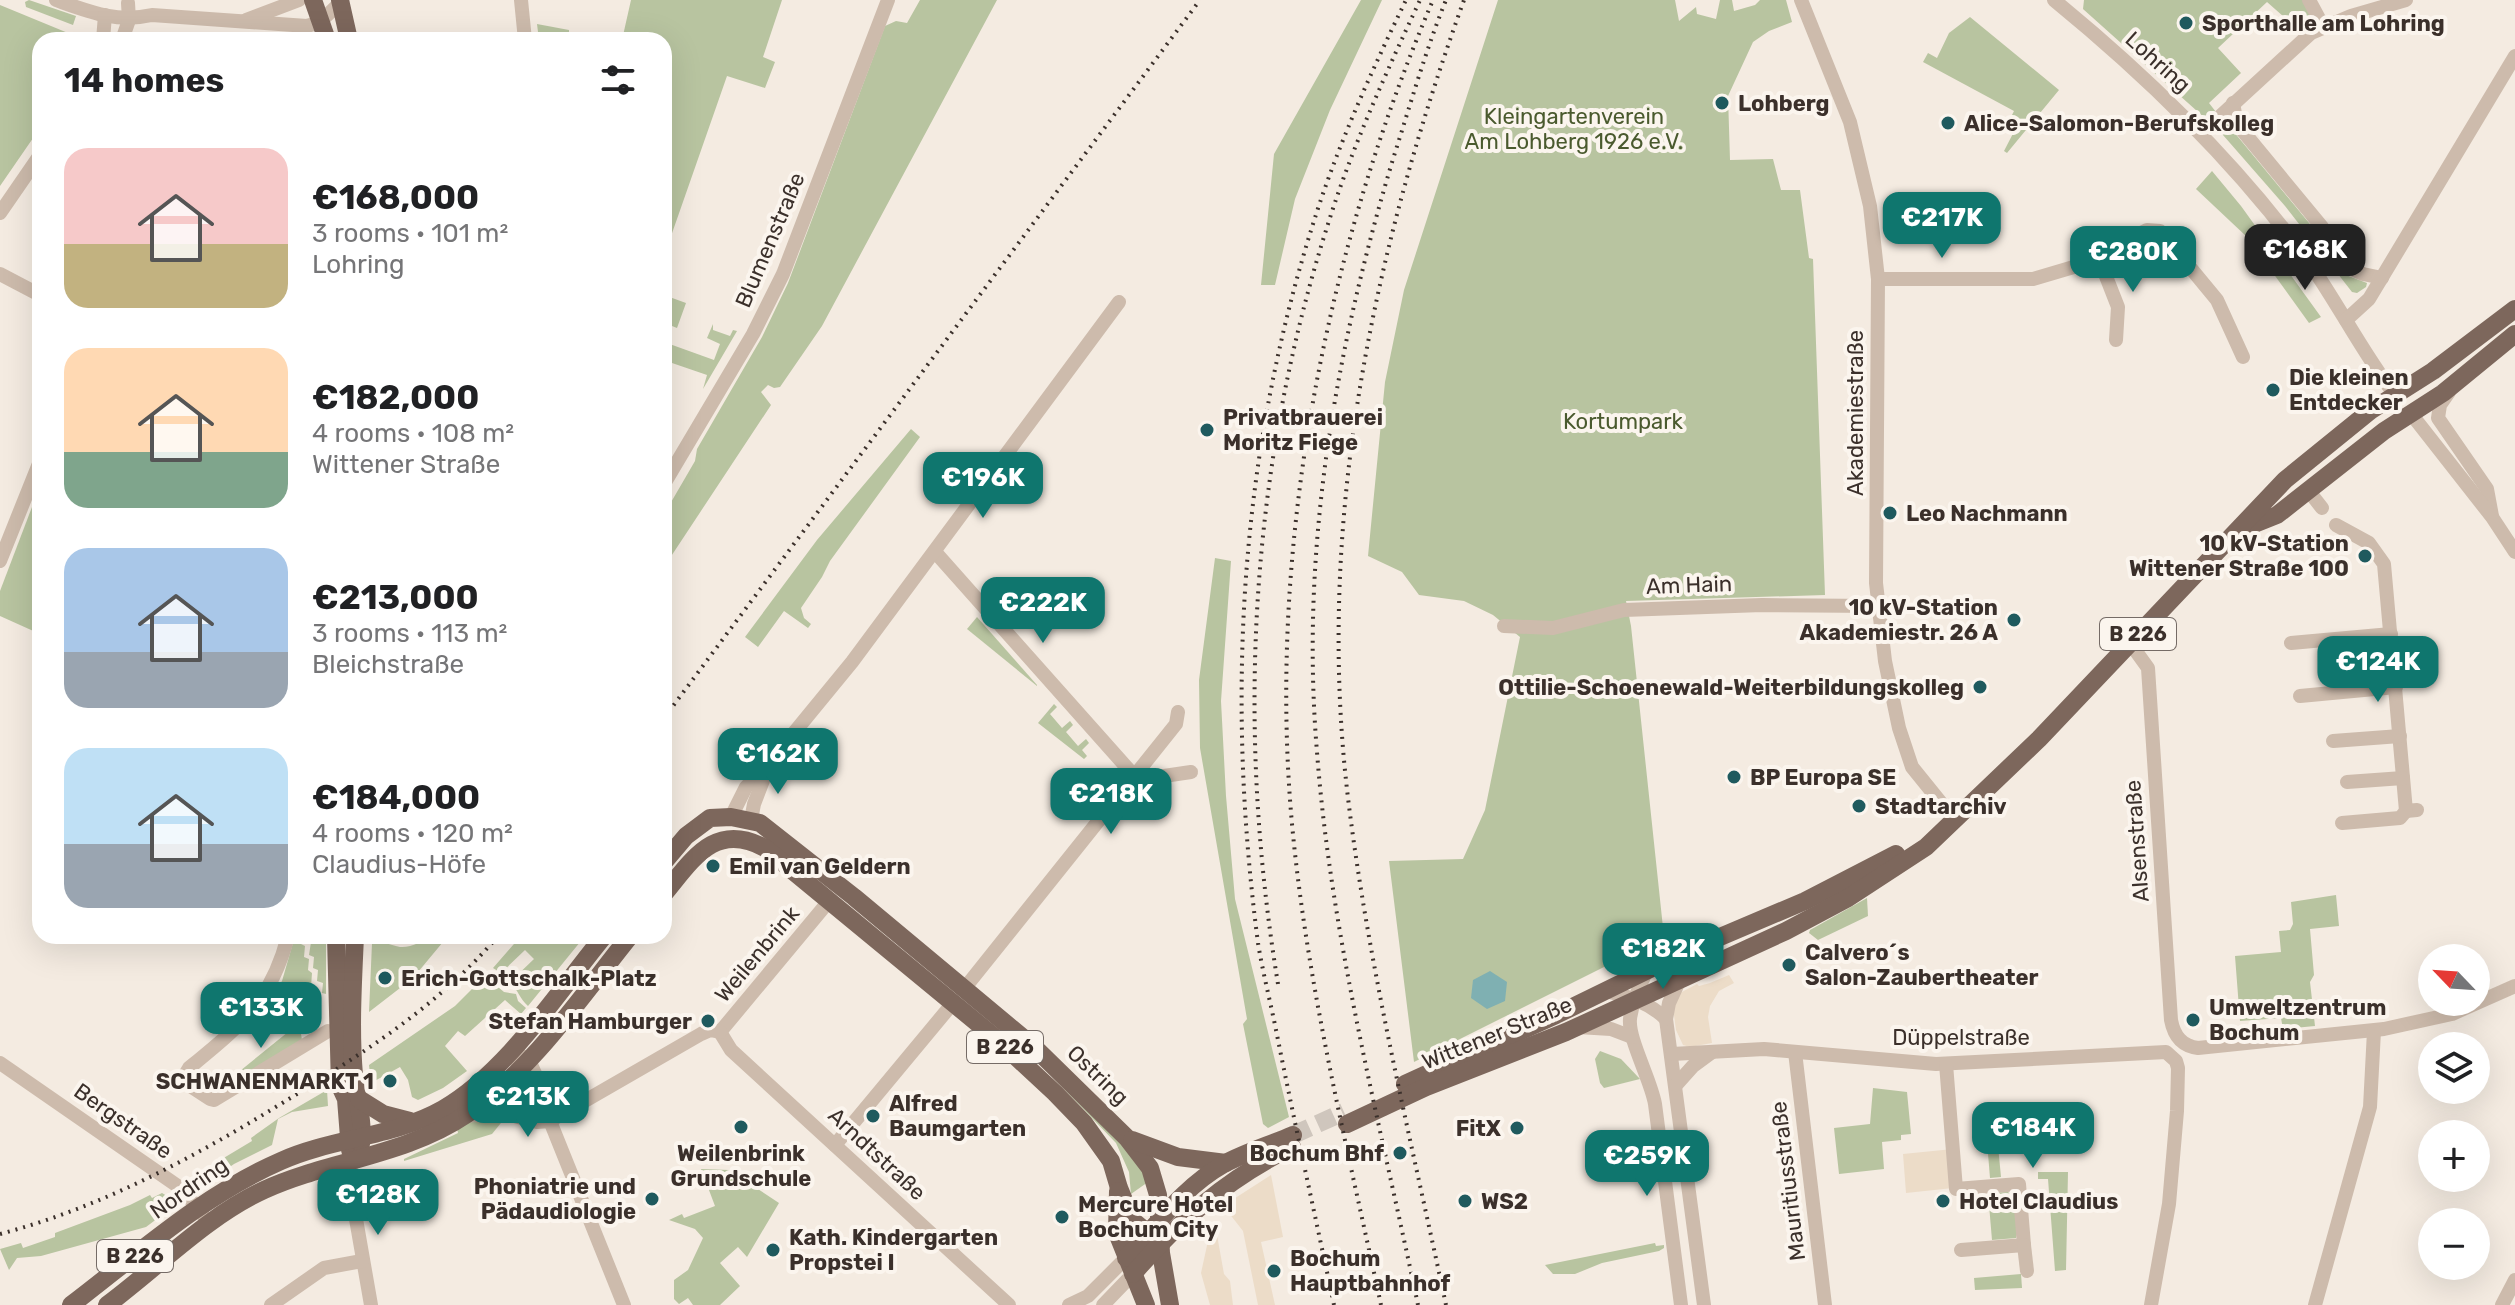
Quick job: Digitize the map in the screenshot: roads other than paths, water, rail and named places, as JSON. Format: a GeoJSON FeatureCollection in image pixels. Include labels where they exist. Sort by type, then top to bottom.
{"type":"FeatureCollection","features":[{"type":"Feature","properties":{"kind":"main road"},"geometry":{"type":"LineString","coordinates":[[313,0],[324,31]]}},
{"type":"Feature","properties":{"kind":"main road"},"geometry":{"type":"LineString","coordinates":[[338,1],[347,32]]}},
{"type":"Feature","properties":{"kind":"main road","name":"Wittener Straße"},"geometry":{"type":"LineString","coordinates":[[1954,819],[1885,861],[1834,887],[1647,970],[1345,1118],[1577,1027],[1786,931],[1848,898],[1926,847],[1985,793],[2240,531],[2285,480],[2346,429],[2433,371],[2515,309]]}},
{"type":"Feature","properties":{"kind":"main road","name":"Wittener Straße"},"geometry":{"type":"LineString","coordinates":[[2240,531],[2277,515],[2384,431],[2412,415],[2458,381],[2515,334]]}},
{"type":"Feature","properties":{"kind":"main road"},"geometry":{"type":"LineString","coordinates":[[2395,395],[2412,415]]}},
{"type":"Feature","properties":{"kind":"main road","name":"Wittener Straße"},"geometry":{"type":"LineString","coordinates":[[2308,490],[2307,475],[2338,444],[2346,429]]}},
{"type":"Feature","properties":{"kind":"main road"},"geometry":{"type":"LineString","coordinates":[[731,817],[737,839]]}},
{"type":"Feature","properties":{"kind":"main road","name":"Ostring"},"geometry":{"type":"LineString","coordinates":[[672,854],[700,824],[710,818],[751,820],[773,832],[854,897],[959,996],[1084,1123],[1111,1161],[1132,1220],[1156,1233],[1158,1195],[1153,1175],[1127,1138],[1041,1053],[959,996],[829,901],[765,848],[737,839]]}},
{"type":"Feature","properties":{"kind":"main road"},"geometry":{"type":"LineString","coordinates":[[672,885],[704,848],[716,841],[737,839],[751,820]]}},
{"type":"Feature","properties":{"kind":"main road"},"geometry":{"type":"LineString","coordinates":[[829,901],[854,897]]}},
{"type":"Feature","properties":{"kind":"main road"},"geometry":{"type":"LineString","coordinates":[[318,1148],[334,1136],[337,1128],[340,1086],[336,944]]}},
{"type":"Feature","properties":{"kind":"main road"},"geometry":{"type":"LineString","coordinates":[[353,1165],[362,1118],[354,1076],[352,1031],[355,944]]}},
{"type":"Feature","properties":{"kind":"main road","name":"B 226"},"geometry":{"type":"LineString","coordinates":[[356,1138],[414,1122],[445,1108],[475,1085],[512,1050],[598,944]]}},
{"type":"Feature","properties":{"kind":"main road","name":"B 226"},"geometry":{"type":"LineString","coordinates":[[353,1165],[406,1146],[464,1116],[524,1064],[623,944]]}},
{"type":"Feature","properties":{"kind":"main road"},"geometry":{"type":"LineString","coordinates":[[340,1086],[356,1138]]}},
{"type":"Feature","properties":{"kind":"main road"},"geometry":{"type":"LineString","coordinates":[[359,1099],[383,1114],[414,1122]]}},
{"type":"Feature","properties":{"kind":"main road","name":"Nordring"},"geometry":{"type":"LineString","coordinates":[[71,1305],[199,1208],[248,1176],[285,1159],[356,1138]]}},
{"type":"Feature","properties":{"kind":"main road","name":"B 226"},"geometry":{"type":"LineString","coordinates":[[1127,1138],[1178,1157],[1226,1163]]}},
{"type":"Feature","properties":{"kind":"main road","name":"B 226"},"geometry":{"type":"LineString","coordinates":[[1146,1305],[1133,1266],[1156,1233],[1185,1193],[1226,1163],[1294,1140],[1156,1233]]}},
{"type":"Feature","properties":{"kind":"main road","name":"Nordring"},"geometry":{"type":"LineString","coordinates":[[107,1305],[210,1225],[260,1192],[353,1165]]}},
{"type":"Feature","properties":{"kind":"main road","name":"Ostring"},"geometry":{"type":"LineString","coordinates":[[1119,1188],[1116,1226],[1133,1266]]}},
{"type":"Feature","properties":{"kind":"main road","name":"B 226"},"geometry":{"type":"LineString","coordinates":[[1156,1233],[1168,1298]]}},
{"type":"Feature","properties":{"kind":"main road"},"geometry":{"type":"LineString","coordinates":[[1133,1266],[1168,1298]]}},
{"type":"Feature","properties":{"kind":"street"},"geometry":{"type":"LineString","coordinates":[[56,0],[129,20],[152,15],[307,26],[324,31],[338,1]]}},
{"type":"Feature","properties":{"kind":"street"},"geometry":{"type":"LineString","coordinates":[[242,22],[299,0]]}},
{"type":"Feature","properties":{"kind":"street"},"geometry":{"type":"LineString","coordinates":[[521,0],[524,32]]}},
{"type":"Feature","properties":{"kind":"street","name":"Blumenstraße"},"geometry":{"type":"LineString","coordinates":[[672,471],[753,334],[783,274],[888,0]]}},
{"type":"Feature","properties":{"kind":"street","name":"Akademiestraße"},"geometry":{"type":"LineString","coordinates":[[1801,0],[1850,122],[1870,206],[1878,279],[1877,606],[1891,691],[1912,767],[1954,819]]}},
{"type":"Feature","properties":{"kind":"street","name":"Lohring"},"geometry":{"type":"LineString","coordinates":[[2054,0],[2162,94],[2202,133],[2255,193],[2305,258],[2395,395]]}},
{"type":"Feature","properties":{"kind":"street"},"geometry":{"type":"LineString","coordinates":[[2309,0],[2323,26]]}},
{"type":"Feature","properties":{"kind":"street"},"geometry":{"type":"LineString","coordinates":[[2202,133],[2301,40],[2323,26],[2406,0]]}},
{"type":"Feature","properties":{"kind":"street"},"geometry":{"type":"LineString","coordinates":[[104,32],[105,15],[122,2]]}},
{"type":"Feature","properties":{"kind":"street"},"geometry":{"type":"LineString","coordinates":[[122,2],[152,15]]}},
{"type":"Feature","properties":{"kind":"street"},"geometry":{"type":"LineString","coordinates":[[122,2],[129,20],[125,32]]}},
{"type":"Feature","properties":{"kind":"street"},"geometry":{"type":"LineString","coordinates":[[2346,320],[2365,304],[2382,278],[2515,56]]}},
{"type":"Feature","properties":{"kind":"street"},"geometry":{"type":"LineString","coordinates":[[2233,103],[2237,124],[2322,227],[2345,266],[2382,278]]}},
{"type":"Feature","properties":{"kind":"street"},"geometry":{"type":"LineString","coordinates":[[0,213],[32,167]]}},
{"type":"Feature","properties":{"kind":"street"},"geometry":{"type":"LineString","coordinates":[[1878,279],[2033,279],[2067,270],[2147,230],[2160,231],[2217,300],[2243,357]]}},
{"type":"Feature","properties":{"kind":"street"},"geometry":{"type":"LineString","coordinates":[[2098,256],[2118,307],[2116,340]]}},
{"type":"Feature","properties":{"kind":"street"},"geometry":{"type":"LineString","coordinates":[[0,274],[32,291]]}},
{"type":"Feature","properties":{"kind":"street"},"geometry":{"type":"LineString","coordinates":[[731,817],[746,787],[852,662],[936,553],[1119,302]]}},
{"type":"Feature","properties":{"kind":"street"},"geometry":{"type":"LineString","coordinates":[[2458,381],[2440,405],[2438,418],[2487,489],[2492,517]]}},
{"type":"Feature","properties":{"kind":"street"},"geometry":{"type":"LineString","coordinates":[[2412,415],[2492,517],[2515,552]]}},
{"type":"Feature","properties":{"kind":"street"},"geometry":{"type":"LineString","coordinates":[[0,561],[32,481]]}},
{"type":"Feature","properties":{"kind":"street"},"geometry":{"type":"LineString","coordinates":[[2308,490],[2322,508]]}},
{"type":"Feature","properties":{"kind":"street"},"geometry":{"type":"LineString","coordinates":[[2336,525],[2369,543],[2382,558],[2387,575],[2403,778],[2412,810],[2400,818],[2342,823]]}},
{"type":"Feature","properties":{"kind":"street"},"geometry":{"type":"LineString","coordinates":[[936,553],[1129,770],[1130,781]]}},
{"type":"Feature","properties":{"kind":"street","name":"Am Hain"},"geometry":{"type":"LineString","coordinates":[[1504,626],[1553,628],[1624,610],[1762,605],[1877,606]]}},
{"type":"Feature","properties":{"kind":"street"},"geometry":{"type":"LineString","coordinates":[[2291,643],[2391,634]]}},
{"type":"Feature","properties":{"kind":"street","name":"Alsenstraße"},"geometry":{"type":"LineString","coordinates":[[2130,643],[2148,668],[2171,1020],[2179,1040],[2198,1048],[2374,1031]]}},
{"type":"Feature","properties":{"kind":"street"},"geometry":{"type":"LineString","coordinates":[[2300,696],[2396,687]]}},
{"type":"Feature","properties":{"kind":"street"},"geometry":{"type":"LineString","coordinates":[[835,1145],[959,996],[1176,724],[1178,712]]}},
{"type":"Feature","properties":{"kind":"street"},"geometry":{"type":"LineString","coordinates":[[2333,741],[2400,736]]}},
{"type":"Feature","properties":{"kind":"street"},"geometry":{"type":"LineString","coordinates":[[751,820],[770,762]]}},
{"type":"Feature","properties":{"kind":"street"},"geometry":{"type":"LineString","coordinates":[[1130,781],[1191,772]]}},
{"type":"Feature","properties":{"kind":"street"},"geometry":{"type":"LineString","coordinates":[[2347,782],[2403,778]]}},
{"type":"Feature","properties":{"kind":"street","name":"Weilenbrink"},"geometry":{"type":"LineString","coordinates":[[550,1121],[701,1034],[710,1030],[720,1032],[829,901]]}},
{"type":"Feature","properties":{"kind":"street"},"geometry":{"type":"LineString","coordinates":[[286,944],[267,992],[236,1028],[189,1068],[185,1078],[187,1084],[214,1100],[328,1031]]}},
{"type":"Feature","properties":{"kind":"street"},"geometry":{"type":"LineString","coordinates":[[1647,970],[1630,1020],[1632,1037],[1654,1095],[1681,1305]]}},
{"type":"Feature","properties":{"kind":"street"},"geometry":{"type":"LineString","coordinates":[[1680,979],[1669,1003],[1666,1019],[1704,1305]]}},
{"type":"Feature","properties":{"kind":"street"},"geometry":{"type":"LineString","coordinates":[[2315,1305],[2370,1107],[2374,1031],[2452,1014],[2515,986]]}},
{"type":"Feature","properties":{"kind":"street"},"geometry":{"type":"LineString","coordinates":[[1606,991],[1635,998],[1655,1008],[1666,1019]]}},
{"type":"Feature","properties":{"kind":"street"},"geometry":{"type":"LineString","coordinates":[[1577,1027],[1611,1029],[1632,1037]]}},
{"type":"Feature","properties":{"kind":"street","name":"Arndtstraße"},"geometry":{"type":"LineString","coordinates":[[720,1032],[731,1050],[1009,1305]]}},
{"type":"Feature","properties":{"kind":"street","name":"Düppelstraße"},"geometry":{"type":"LineString","coordinates":[[1672,1054],[1751,1049],[1946,1064],[2163,1052],[2172,1056],[2178,1065],[2177,1111],[2169,1204],[2151,1305]]}},
{"type":"Feature","properties":{"kind":"street"},"geometry":{"type":"LineString","coordinates":[[512,1050],[524,1064],[537,1107],[550,1121],[624,1305]]}},
{"type":"Feature","properties":{"kind":"street"},"geometry":{"type":"LineString","coordinates":[[1676,1085],[1693,1066],[1712,1052]]}},
{"type":"Feature","properties":{"kind":"street","name":"Mauritiusstraße"},"geometry":{"type":"LineString","coordinates":[[1795,1052],[1825,1305]]}},
{"type":"Feature","properties":{"kind":"street","name":"Bergstraße"},"geometry":{"type":"LineString","coordinates":[[0,1063],[182,1189],[210,1225]]}},
{"type":"Feature","properties":{"kind":"street"},"geometry":{"type":"LineString","coordinates":[[1946,1064],[1956,1189],[2019,1184],[2027,1271]]}},
{"type":"Feature","properties":{"kind":"street"},"geometry":{"type":"LineString","coordinates":[[464,1116],[499,1112],[537,1122],[550,1121]]}},
{"type":"Feature","properties":{"kind":"street"},"geometry":{"type":"LineString","coordinates":[[353,1165],[362,1261],[371,1305]]}},
{"type":"Feature","properties":{"kind":"street"},"geometry":{"type":"LineString","coordinates":[[1961,1250],[2024,1245]]}},
{"type":"Feature","properties":{"kind":"street"},"geometry":{"type":"LineString","coordinates":[[271,1305],[324,1268],[362,1261]]}},
{"type":"Feature","properties":{"kind":"street"},"geometry":{"type":"LineString","coordinates":[[1069,1305],[1133,1266]]}},
{"type":"Feature","properties":{"kind":"street"},"geometry":{"type":"LineString","coordinates":[[1103,1305],[1133,1266]]}},
{"type":"Feature","properties":{"kind":"street"},"geometry":{"type":"LineString","coordinates":[[2502,1305],[2515,1280]]}},
{"type":"Feature","properties":{"kind":"water"},"geometry":{"type":"Polygon","coordinates":[[[1490,971],[1507,982],[1505,1001],[1487,1009],[1471,998],[1473,980],[1490,971]]]}},
{"type":"Feature","properties":{"kind":"tunnel"},"geometry":{"type":"LineString","coordinates":[[1293,1135],[1344,1112]]}},
{"type":"Feature","properties":{"kind":"railway"},"geometry":{"type":"LineString","coordinates":[[672,707],[1200,0]]}},
{"type":"Feature","properties":{"kind":"railway"},"geometry":{"type":"LineString","coordinates":[[1334,1305],[1258,943],[1248,852],[1243,761],[1242,670],[1246,580],[1255,490],[1269,401],[1288,312],[1333,167],[1406,0]]}},
{"type":"Feature","properties":{"kind":"railway"},"geometry":{"type":"LineString","coordinates":[[1278,984],[1265,888],[1257,792],[1255,697],[1258,601],[1266,506],[1281,411],[1301,317],[1328,224],[1359,139],[1420,0]]}},
{"type":"Feature","properties":{"kind":"railway"},"geometry":{"type":"LineString","coordinates":[[1381,1305],[1329,1066],[1307,945],[1292,824],[1286,720],[1288,615],[1297,509],[1313,404],[1334,299],[1362,197],[1395,97],[1433,0]]}},
{"type":"Feature","properties":{"kind":"railway"},"geometry":{"type":"LineString","coordinates":[[1418,1305],[1358,1030],[1333,891],[1317,752],[1313,676],[1314,601],[1318,526],[1327,452],[1354,305],[1393,159],[1446,0]]}},
{"type":"Feature","properties":{"kind":"railway"},"geometry":{"type":"LineString","coordinates":[[1446,1305],[1392,1057],[1358,869],[1340,703],[1339,600],[1345,498],[1358,397],[1378,296],[1402,196],[1464,0]]}},
{"type":"Feature","properties":{"kind":"railway"},"geometry":{"type":"LineString","coordinates":[[0,1234],[115,1193],[187,1158],[257,1118],[348,1062],[402,1024],[452,983],[491,944]]}},
{"type":"Feature","properties":{"kind":"place","name":"Sporthalle am Lohring"},"geometry":{"type":"Point","coordinates":[2186,23]}},
{"type":"Feature","properties":{"kind":"place","name":"Lohberg"},"geometry":{"type":"Point","coordinates":[1722,103]}},
{"type":"Feature","properties":{"kind":"place","name":"Alice-Salomon-Berufskolleg"},"geometry":{"type":"Point","coordinates":[1948,123]}},
{"type":"Feature","properties":{"kind":"place","name":"Die kleinen Entdecker"},"geometry":{"type":"Point","coordinates":[2273,390]}},
{"type":"Feature","properties":{"kind":"place","name":"Privatbrauerei Moritz Fiege"},"geometry":{"type":"Point","coordinates":[1207,430]}},
{"type":"Feature","properties":{"kind":"place","name":"Leo Nachmann"},"geometry":{"type":"Point","coordinates":[1890,513]}},
{"type":"Feature","properties":{"kind":"place","name":"10 kV-Station Wittener Straße 100"},"geometry":{"type":"Point","coordinates":[2365,556]}},
{"type":"Feature","properties":{"kind":"place","name":"10 kV-Station Akademiestr. 26 A"},"geometry":{"type":"Point","coordinates":[2014,620]}},
{"type":"Feature","properties":{"kind":"place","name":"Ottilie-Schoenewald-Weiterbildungskolleg"},"geometry":{"type":"Point","coordinates":[1980,687]}},
{"type":"Feature","properties":{"kind":"place","name":"BP Europa SE"},"geometry":{"type":"Point","coordinates":[1734,777]}},
{"type":"Feature","properties":{"kind":"place","name":"Stadtarchiv"},"geometry":{"type":"Point","coordinates":[1859,806]}},
{"type":"Feature","properties":{"kind":"place","name":"Emil van Geldern"},"geometry":{"type":"Point","coordinates":[713,866]}},
{"type":"Feature","properties":{"kind":"place","name":"Calvero´s Salon-Zaubertheater"},"geometry":{"type":"Point","coordinates":[1789,965]}},
{"type":"Feature","properties":{"kind":"place","name":"Erich-Gottschalk-Platz"},"geometry":{"type":"Point","coordinates":[385,978]}},
{"type":"Feature","properties":{"kind":"place","name":"Umweltzentrum Bochum"},"geometry":{"type":"Point","coordinates":[2193,1020]}},
{"type":"Feature","properties":{"kind":"place","name":"Stefan Hamburger"},"geometry":{"type":"Point","coordinates":[708,1021]}},
{"type":"Feature","properties":{"kind":"place","name":"SCHWANENMARKT 1"},"geometry":{"type":"Point","coordinates":[390,1081]}},
{"type":"Feature","properties":{"kind":"place","name":"Alfred Baumgarten"},"geometry":{"type":"Point","coordinates":[873,1116]}},
{"type":"Feature","properties":{"kind":"place","name":"Weilenbrink Grundschule"},"geometry":{"type":"Point","coordinates":[741,1127]}},
{"type":"Feature","properties":{"kind":"place","name":"FitX"},"geometry":{"type":"Point","coordinates":[1517,1128]}},
{"type":"Feature","properties":{"kind":"place","name":"Bochum Bhf"},"geometry":{"type":"Point","coordinates":[1400,1153]}},
{"type":"Feature","properties":{"kind":"place","name":"Phoniatrie und Pädaudiologie"},"geometry":{"type":"Point","coordinates":[652,1199]}},
{"type":"Feature","properties":{"kind":"place","name":"WS2"},"geometry":{"type":"Point","coordinates":[1465,1201]}},
{"type":"Feature","properties":{"kind":"place","name":"Hotel Claudius"},"geometry":{"type":"Point","coordinates":[1943,1201]}},
{"type":"Feature","properties":{"kind":"place","name":"Mercure Hotel Bochum City"},"geometry":{"type":"Point","coordinates":[1062,1217]}},
{"type":"Feature","properties":{"kind":"place","name":"Kath. Kindergarten Propstei I"},"geometry":{"type":"Point","coordinates":[773,1250]}},
{"type":"Feature","properties":{"kind":"place","name":"Bochum Hauptbahnhof"},"geometry":{"type":"Point","coordinates":[1274,1271]}},
{"type":"Feature","properties":{"kind":"park label","name":"Kleingartenverein Am Lohberg 1926 e.V."},"geometry":{"type":"Point","coordinates":[1574,128]}},
{"type":"Feature","properties":{"kind":"park label","name":"Kortumpark"},"geometry":{"type":"Point","coordinates":[1623,421]}}]}
